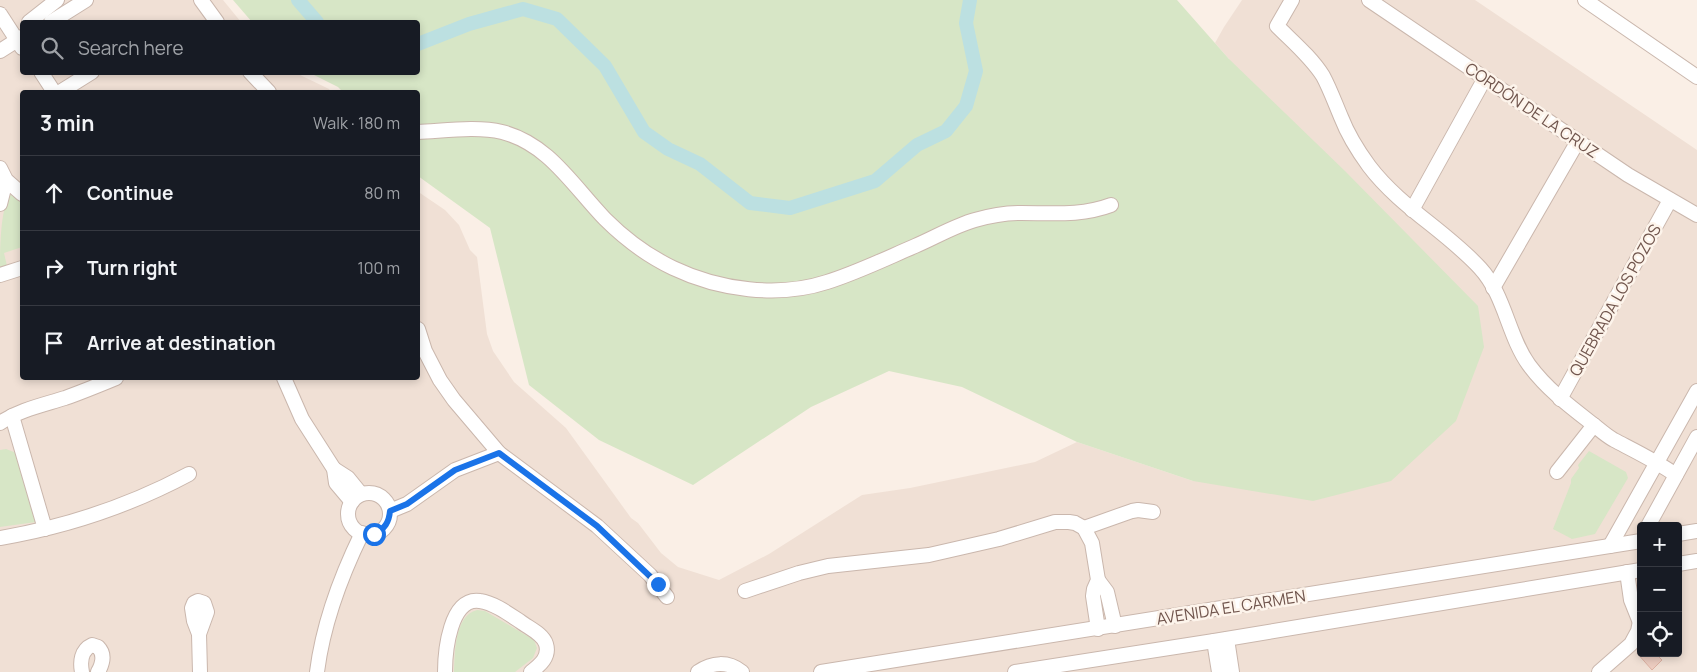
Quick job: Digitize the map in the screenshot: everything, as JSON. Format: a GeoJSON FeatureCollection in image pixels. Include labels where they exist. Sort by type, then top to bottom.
{"type":"FeatureCollection","features":[{"type":"Feature","properties":{"kind":"street"},"geometry":{"type":"LineString","coordinates":[[32,20],[57,0]]}},
{"type":"Feature","properties":{"kind":"street"},"geometry":{"type":"LineString","coordinates":[[53,20],[85,0]]}},
{"type":"Feature","properties":{"kind":"street"},"geometry":{"type":"LineString","coordinates":[[201,0],[216,20]]}},
{"type":"Feature","properties":{"kind":"street"},"geometry":{"type":"LineString","coordinates":[[1292,0],[1277,26],[1318,69],[1329,88],[1348,134],[1368,166],[1395,195],[1454,242],[1482,270],[1521,353],[1538,377],[1560,399],[1612,439],[1657,462],[1676,475]]}},
{"type":"Feature","properties":{"kind":"street","name":"CORDÓN DE LA CRUZ"},"geometry":{"type":"LineString","coordinates":[[1369,0],[1628,175],[1697,215]]}},
{"type":"Feature","properties":{"kind":"street"},"geometry":{"type":"LineString","coordinates":[[1585,0],[1697,77]]}},
{"type":"Feature","properties":{"kind":"street"},"geometry":{"type":"LineString","coordinates":[[0,14],[20,38]]}},
{"type":"Feature","properties":{"kind":"street"},"geometry":{"type":"LineString","coordinates":[[0,51],[20,40]]}},
{"type":"Feature","properties":{"kind":"street"},"geometry":{"type":"LineString","coordinates":[[43,75],[53,90]]}},
{"type":"Feature","properties":{"kind":"street"},"geometry":{"type":"LineString","coordinates":[[63,90],[87,75]]}},
{"type":"Feature","properties":{"kind":"street"},"geometry":{"type":"LineString","coordinates":[[253,75],[267,90]]}},
{"type":"Feature","properties":{"kind":"street"},"geometry":{"type":"LineString","coordinates":[[1412,210],[1485,78]]}},
{"type":"Feature","properties":{"kind":"street"},"geometry":{"type":"LineString","coordinates":[[420,132],[487,130],[513,135],[524,140],[550,158],[619,233],[648,254],[672,268],[692,276],[750,289],[788,289],[826,282],[974,220],[1018,213],[1056,214],[1096,211],[1111,205]]}},
{"type":"Feature","properties":{"kind":"street"},"geometry":{"type":"LineString","coordinates":[[1492,288],[1578,141]]}},
{"type":"Feature","properties":{"kind":"street"},"geometry":{"type":"LineString","coordinates":[[3,174],[20,192]]}},
{"type":"Feature","properties":{"kind":"street"},"geometry":{"type":"LineString","coordinates":[[0,204],[3,174]]}},
{"type":"Feature","properties":{"kind":"street","name":"QUEBRADA LOS POZOS"},"geometry":{"type":"LineString","coordinates":[[1560,399],[1670,200]]}},
{"type":"Feature","properties":{"kind":"street"},"geometry":{"type":"LineString","coordinates":[[0,275],[20,269]]}},
{"type":"Feature","properties":{"kind":"street"},"geometry":{"type":"LineString","coordinates":[[420,335],[425,351],[440,380],[454,400],[499,453],[597,526],[650,575],[667,597]]}},
{"type":"Feature","properties":{"kind":"street"},"geometry":{"type":"LineString","coordinates":[[45,529],[6,419],[112,380]]}},
{"type":"Feature","properties":{"kind":"street"},"geometry":{"type":"LineString","coordinates":[[285,380],[302,419],[334,469],[348,478],[357,498]]}},
{"type":"Feature","properties":{"kind":"street"},"geometry":{"type":"LineString","coordinates":[[1610,546],[1697,391]]}},
{"type":"Feature","properties":{"kind":"street"},"geometry":{"type":"LineString","coordinates":[[1556,472],[1594,425]]}},
{"type":"Feature","properties":{"kind":"street"},"geometry":{"type":"LineString","coordinates":[[1650,522],[1697,438]]}},
{"type":"Feature","properties":{"kind":"street"},"geometry":{"type":"LineString","coordinates":[[390,511],[407,504],[455,470],[499,453]]}},
{"type":"Feature","properties":{"kind":"street"},"geometry":{"type":"LineString","coordinates":[[0,538],[45,529],[126,503],[152,493],[189,474]]}},
{"type":"Feature","properties":{"kind":"street"},"geometry":{"type":"LineString","coordinates":[[368,493],[379,496],[388,505],[390,511],[388,522],[380,532],[374,534],[362,533],[356,530],[349,520],[349,508],[357,498],[368,493]]}},
{"type":"Feature","properties":{"kind":"street"},"geometry":{"type":"LineString","coordinates":[[1084,528],[1132,511],[1153,512]]}},
{"type":"Feature","properties":{"kind":"street"},"geometry":{"type":"LineString","coordinates":[[745,591],[799,573],[828,566],[936,554],[999,539],[1055,522],[1070,522],[1084,528],[1089,536],[1095,554],[1098,580],[1107,592],[1115,626]]}},
{"type":"Feature","properties":{"kind":"street"},"geometry":{"type":"LineString","coordinates":[[1682,533],[1697,530]]}},
{"type":"Feature","properties":{"kind":"street"},"geometry":{"type":"LineString","coordinates":[[317,672],[332,607],[362,533]]}},
{"type":"Feature","properties":{"kind":"street","name":"AVENIDA EL CARMEN"},"geometry":{"type":"LineString","coordinates":[[820,672],[1098,629],[1637,541]]}},
{"type":"Feature","properties":{"kind":"street"},"geometry":{"type":"LineString","coordinates":[[1682,563],[1697,560]]}},
{"type":"Feature","properties":{"kind":"street"},"geometry":{"type":"LineString","coordinates":[[1637,573],[1631,600],[1637,616]]}},
{"type":"Feature","properties":{"kind":"street","name":"AVENIDA EL CARMEN"},"geometry":{"type":"LineString","coordinates":[[1015,672],[1637,573]]}},
{"type":"Feature","properties":{"kind":"street"},"geometry":{"type":"LineString","coordinates":[[1098,580],[1094,589],[1098,629]]}},
{"type":"Feature","properties":{"kind":"street"},"geometry":{"type":"LineString","coordinates":[[445,672],[450,634],[455,617],[466,604],[480,601],[490,604],[513,617],[545,640],[547,649],[545,658],[531,672]]}},
{"type":"Feature","properties":{"kind":"street"},"geometry":{"type":"LineString","coordinates":[[1599,672],[1624,651],[1637,632]]}},
{"type":"Feature","properties":{"kind":"street"},"geometry":{"type":"LineString","coordinates":[[199,634],[200,672]]}},
{"type":"Feature","properties":{"kind":"street"},"geometry":{"type":"LineString","coordinates":[[1219,672],[1220,640]]}},
{"type":"Feature","properties":{"kind":"street"},"geometry":{"type":"LineString","coordinates":[[1220,640],[1232,672]]}},
{"type":"Feature","properties":{"kind":"street"},"geometry":{"type":"LineString","coordinates":[[82,672],[82,658],[85,649],[95,645],[100,648],[103,657],[98,672]]}},
{"type":"Feature","properties":{"kind":"street"},"geometry":{"type":"LineString","coordinates":[[698,672],[708,665],[721,664],[733,666],[742,672]]}},
{"type":"Feature","properties":{"kind":"shaded area"},"geometry":{"type":"Polygon","coordinates":[[[0,0],[223,0],[239,20],[20,20],[20,75],[300,75],[330,90],[20,90],[20,380],[420,380],[420,193],[445,210],[459,225],[470,250],[477,257],[487,334],[493,351],[514,382],[566,428],[631,518],[638,523],[661,553],[678,567],[719,580],[769,554],[862,495],[910,488],[1035,462],[1077,442],[1193,481],[1229,59],[1215,43],[1242,0],[1475,0],[1697,150],[1697,672],[0,672],[0,0]]]}},
{"type":"Feature","properties":{"kind":"green space"},"geometry":{"type":"Polygon","coordinates":[[[233,0],[1177,0],[1229,59],[1345,171],[1478,306],[1484,347],[1456,421],[1391,481],[1313,501],[1193,481],[1077,442],[962,387],[889,371],[811,407],[693,485],[599,440],[529,385],[490,228],[420,177],[420,90],[341,90],[314,75],[420,75],[420,20],[250,20],[233,0]]]}},
{"type":"Feature","properties":{"kind":"green space"},"geometry":{"type":"Polygon","coordinates":[[[12,194],[20,199],[20,248],[4,253],[7,266],[0,269],[3,217],[8,199],[12,194]]]}},
{"type":"Feature","properties":{"kind":"green space"},"geometry":{"type":"Polygon","coordinates":[[[6,449],[19,454],[36,522],[0,527],[0,450],[6,449]]]}},
{"type":"Feature","properties":{"kind":"green space"},"geometry":{"type":"Polygon","coordinates":[[[1589,451],[1626,472],[1628,478],[1595,534],[1572,539],[1553,529],[1571,479],[1579,468],[1578,465],[1589,451]]]}},
{"type":"Feature","properties":{"kind":"green space"},"geometry":{"type":"Polygon","coordinates":[[[477,610],[485,611],[534,640],[537,648],[533,658],[515,672],[454,672],[457,636],[460,627],[469,614],[477,610]]]}},
{"type":"Feature","properties":{"kind":"building"},"geometry":{"type":"Polygon","coordinates":[[[1641,657],[1659,657],[1662,660],[1652,670],[1641,657]]]}},
{"type":"Feature","properties":{"kind":"waterway"},"geometry":{"type":"LineString","coordinates":[[298,0],[315,20]]}},
{"type":"Feature","properties":{"kind":"waterway"},"geometry":{"type":"LineString","coordinates":[[420,43],[469,24],[523,9],[557,19],[605,66],[644,132],[668,149],[700,164],[750,203],[790,208],[875,181],[917,145],[946,131],[966,106],[976,71],[966,23],[970,0]]}},
{"type":"Feature","properties":{"kind":"route"},"geometry":{"type":"LineString","coordinates":[[374,534],[384,528],[388,522],[390,511],[407,504],[455,470],[499,453],[597,526],[658,584]]}}]}
